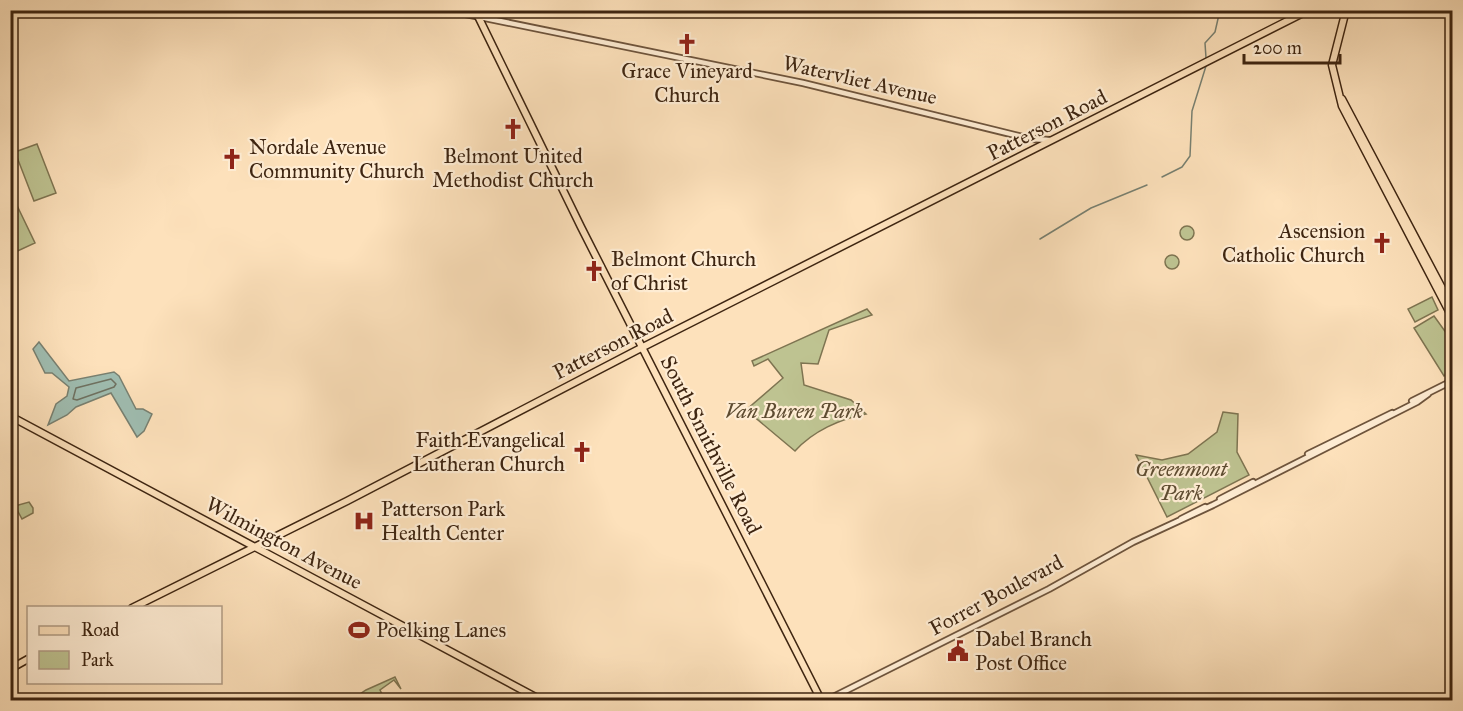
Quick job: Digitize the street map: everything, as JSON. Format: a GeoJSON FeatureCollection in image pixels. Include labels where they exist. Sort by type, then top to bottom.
{"type":"FeatureCollection","features":[{"type":"Feature","properties":{"kind":"main road","name":"Patterson Road"},"geometry":{"type":"LineString","coordinates":[[136,606],[1306,12]]}},
{"type":"Feature","properties":{"kind":"main road"},"geometry":{"type":"LineString","coordinates":[[1345,13],[1332,64],[1342,98],[1347,103],[1452,318]]}},
{"type":"Feature","properties":{"kind":"main road","name":"South Smithville Road"},"geometry":{"type":"LineString","coordinates":[[476,14],[548,162],[821,700]]}},
{"type":"Feature","properties":{"kind":"main road"},"geometry":{"type":"LineString","coordinates":[[1385,183],[1452,307]]}},
{"type":"Feature","properties":{"kind":"main road","name":"Wilmington Avenue"},"geometry":{"type":"LineString","coordinates":[[10,416],[540,700]]}},
{"type":"Feature","properties":{"kind":"main road"},"geometry":{"type":"LineString","coordinates":[[10,669],[27,660]]}},
{"type":"Feature","properties":{"kind":"street","name":"Watervliet Avenue"},"geometry":{"type":"LineString","coordinates":[[446,10],[476,14],[803,83],[1031,139],[1055,139]]}},
{"type":"Feature","properties":{"kind":"street","name":"Forrer Boulevard"},"geometry":{"type":"LineString","coordinates":[[827,700],[1207,506],[1213,506],[1452,381]]}},
{"type":"Feature","properties":{"kind":"green space"},"geometry":{"type":"Polygon","coordinates":[[[37,144],[56,193],[34,201],[15,152],[37,144]]]}},
{"type":"Feature","properties":{"kind":"green space"},"geometry":{"type":"Polygon","coordinates":[[[11,193],[35,243],[11,254],[11,193]]]}},
{"type":"Feature","properties":{"kind":"green space"},"geometry":{"type":"Polygon","coordinates":[[[1187,226],[1192,228],[1194,233],[1192,238],[1187,240],[1182,238],[1180,233],[1182,228],[1187,226]]]}},
{"type":"Feature","properties":{"kind":"green space"},"geometry":{"type":"Polygon","coordinates":[[[1169,255],[1175,255],[1179,262],[1175,269],[1169,269],[1165,265],[1165,259],[1169,255]]]}},
{"type":"Feature","properties":{"kind":"green space"},"geometry":{"type":"Polygon","coordinates":[[[1432,297],[1438,310],[1415,322],[1408,309],[1432,297]]]}},
{"type":"Feature","properties":{"kind":"green space","name":"Van Buren Park"},"geometry":{"type":"Polygon","coordinates":[[[867,309],[872,315],[829,330],[818,364],[801,363],[804,385],[851,400],[866,414],[828,427],[810,437],[795,451],[746,410],[783,378],[768,359],[754,366],[752,361],[867,309]]]}},
{"type":"Feature","properties":{"kind":"green space"},"geometry":{"type":"Polygon","coordinates":[[[1434,316],[1452,341],[1452,371],[1444,376],[1414,328],[1434,316]]]}},
{"type":"Feature","properties":{"kind":"green space","name":"Greenmont Park"},"geometry":{"type":"Polygon","coordinates":[[[1223,412],[1238,414],[1237,452],[1249,475],[1167,517],[1136,455],[1162,460],[1188,454],[1217,432],[1223,412]]]}},
{"type":"Feature","properties":{"kind":"green space"},"geometry":{"type":"Polygon","coordinates":[[[29,502],[33,513],[22,519],[15,506],[29,502]]]}},
{"type":"Feature","properties":{"kind":"green space"},"geometry":{"type":"Polygon","coordinates":[[[395,677],[401,689],[394,680],[380,690],[385,700],[351,700],[366,690],[395,677]]]}},
{"type":"Feature","properties":{"kind":"water"},"geometry":{"type":"Polygon","coordinates":[[[39,342],[69,381],[114,372],[119,376],[136,409],[143,409],[152,414],[144,431],[137,437],[111,393],[76,407],[67,415],[48,425],[56,404],[67,396],[69,387],[52,373],[45,373],[33,349],[39,342]]]}},
{"type":"Feature","properties":{"kind":"waterway"},"geometry":{"type":"LineString","coordinates":[[1206,58],[1205,43],[1215,32],[1220,10]]}},
{"type":"Feature","properties":{"kind":"waterway"},"geometry":{"type":"LineString","coordinates":[[1162,177],[1182,167],[1190,156],[1192,111],[1206,66]]}},
{"type":"Feature","properties":{"kind":"waterway"},"geometry":{"type":"LineString","coordinates":[[1040,239],[1091,208],[1147,185]]}},
{"type":"Feature","properties":{"kind":"place","name":"Grace Vineyard Church"},"geometry":{"type":"Point","coordinates":[687,44]}},
{"type":"Feature","properties":{"kind":"place","name":"Belmont United Methodist Church"},"geometry":{"type":"Point","coordinates":[513,129]}},
{"type":"Feature","properties":{"kind":"place","name":"Nordale Avenue Community Church"},"geometry":{"type":"Point","coordinates":[232,159]}},
{"type":"Feature","properties":{"kind":"place","name":"Ascension Catholic Church"},"geometry":{"type":"Point","coordinates":[1382,243]}},
{"type":"Feature","properties":{"kind":"place","name":"Belmont Church of Christ"},"geometry":{"type":"Point","coordinates":[594,271]}},
{"type":"Feature","properties":{"kind":"place","name":"Faith Evangelical Lutheran Church"},"geometry":{"type":"Point","coordinates":[582,452]}},
{"type":"Feature","properties":{"kind":"place","name":"Patterson Park Health Center"},"geometry":{"type":"Point","coordinates":[364,521]}},
{"type":"Feature","properties":{"kind":"place","name":"Poelking Lanes"},"geometry":{"type":"Point","coordinates":[359,630]}},
{"type":"Feature","properties":{"kind":"place","name":"Dabel Branch Post Office"},"geometry":{"type":"Point","coordinates":[958,651]}}]}
